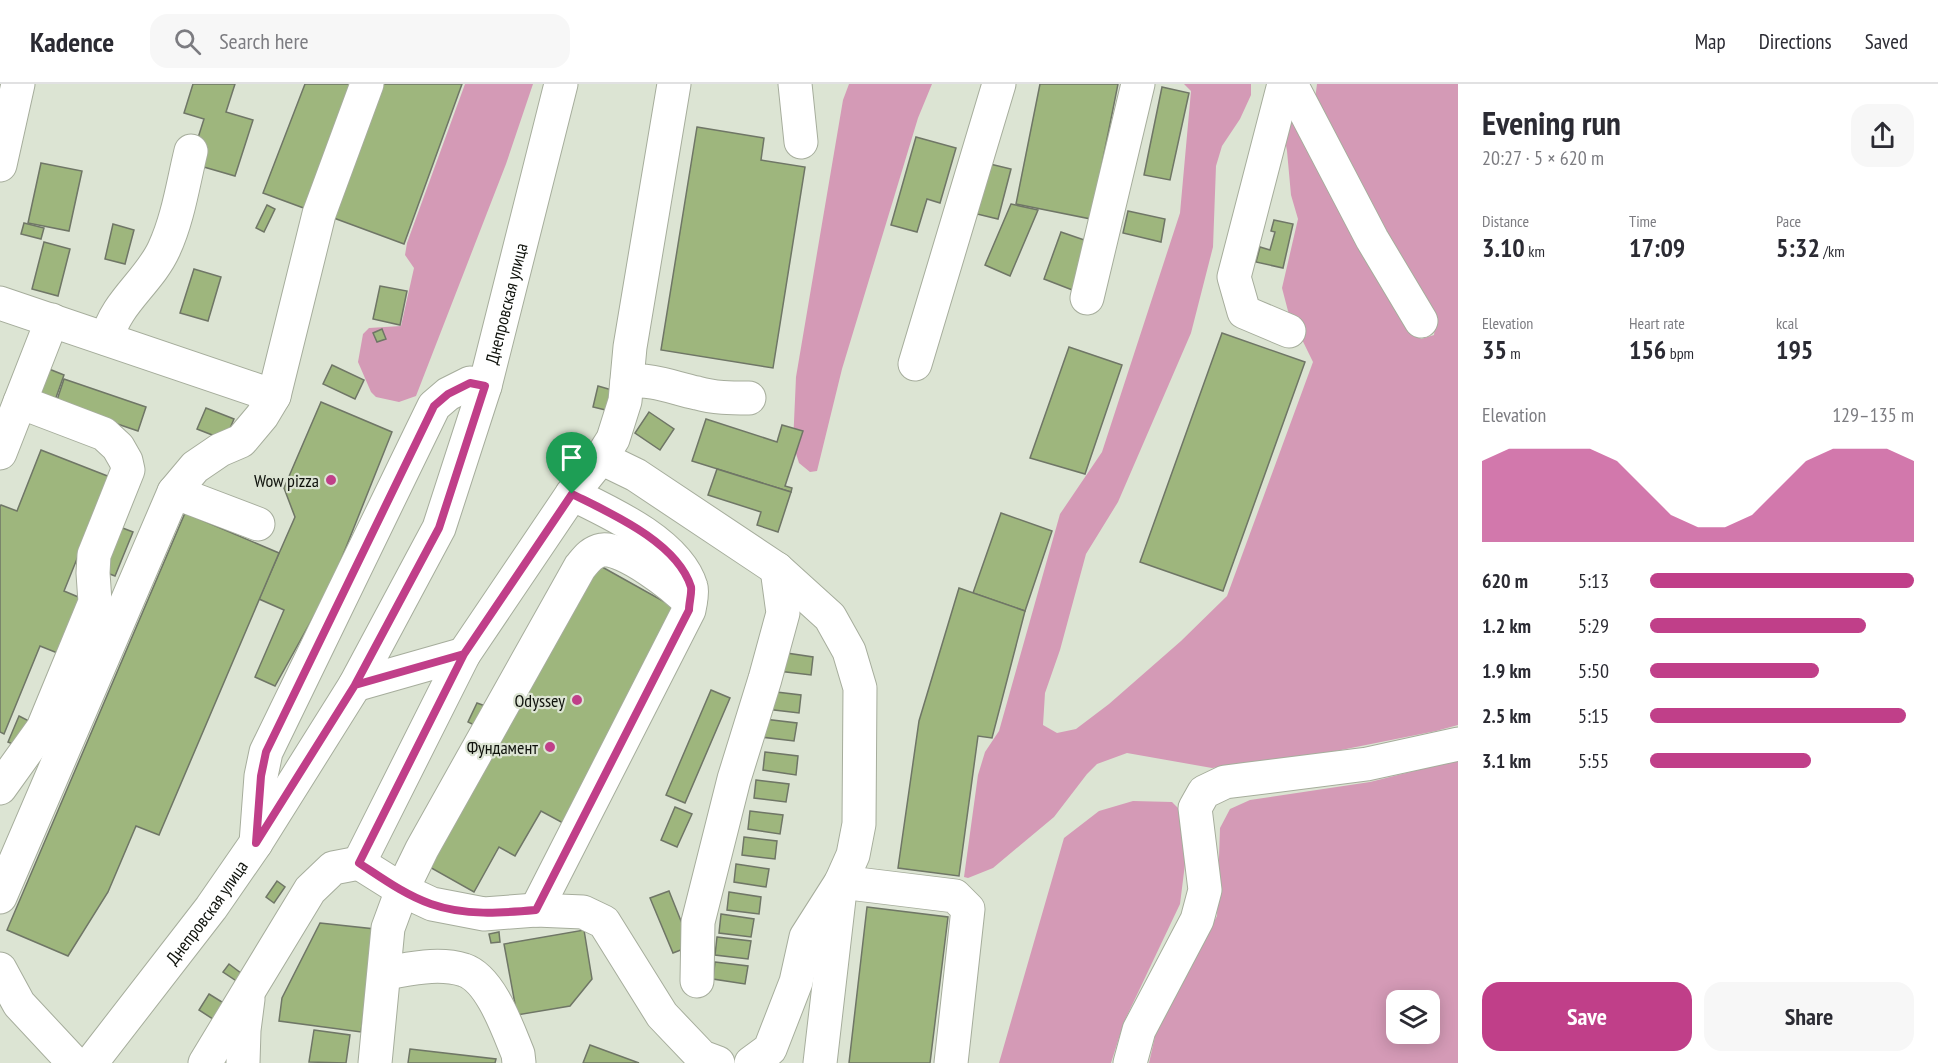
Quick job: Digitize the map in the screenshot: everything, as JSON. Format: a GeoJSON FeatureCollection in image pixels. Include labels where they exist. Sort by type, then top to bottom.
{"type":"FeatureCollection","features":[{"type":"Feature","properties":{"kind":"main road"},"geometry":{"type":"LineString","coordinates":[[0,165],[18,84]]}},
{"type":"Feature","properties":{"kind":"main road"},"geometry":{"type":"LineString","coordinates":[[0,897],[174,492],[195,467],[220,450],[241,441],[262,416],[274,396],[319,214],[367,84]]}},
{"type":"Feature","properties":{"kind":"main road","name":"Днепровская улица"},"geometry":{"type":"LineString","coordinates":[[91,1063],[211,908],[256,843],[355,685],[439,528],[485,386],[561,84]]}},
{"type":"Feature","properties":{"kind":"main road"},"geometry":{"type":"LineString","coordinates":[[359,863],[464,654],[572,494],[613,439],[625,401],[630,347],[674,84]]}},
{"type":"Feature","properties":{"kind":"main road"},"geometry":{"type":"LineString","coordinates":[[795,84],[801,142]]}},
{"type":"Feature","properties":{"kind":"main road"},"geometry":{"type":"LineString","coordinates":[[915,364],[999,84]]}},
{"type":"Feature","properties":{"kind":"main road"},"geometry":{"type":"LineString","coordinates":[[1087,298],[1138,84]]}},
{"type":"Feature","properties":{"kind":"main road"},"geometry":{"type":"LineString","coordinates":[[1284,84],[1234,276],[1244,312],[1289,331]]}},
{"type":"Feature","properties":{"kind":"main road"},"geometry":{"type":"LineString","coordinates":[[1291,84],[1372,239],[1421,321]]}},
{"type":"Feature","properties":{"kind":"main road"},"geometry":{"type":"LineString","coordinates":[[107,339],[111,323],[164,251],[175,219],[191,151]]}},
{"type":"Feature","properties":{"kind":"main road"},"geometry":{"type":"LineString","coordinates":[[0,303],[274,396]]}},
{"type":"Feature","properties":{"kind":"main road"},"geometry":{"type":"LineString","coordinates":[[0,453],[52,320]]}},
{"type":"Feature","properties":{"kind":"main road"},"geometry":{"type":"LineString","coordinates":[[627,382],[641,380],[699,394],[749,398]]}},
{"type":"Feature","properties":{"kind":"main road"},"geometry":{"type":"LineString","coordinates":[[256,843],[261,776],[266,752],[434,406],[448,394],[470,383],[485,386]]}},
{"type":"Feature","properties":{"kind":"main road"},"geometry":{"type":"LineString","coordinates":[[6,769],[43,728],[95,602],[94,555],[128,470],[126,460],[118,447],[104,434],[20,402]]}},
{"type":"Feature","properties":{"kind":"main road"},"geometry":{"type":"LineString","coordinates":[[601,458],[636,475],[777,569],[830,617],[849,651],[860,688],[859,824],[853,855],[841,882],[806,937],[796,982],[770,1049],[751,1063]]}},
{"type":"Feature","properties":{"kind":"main road"},"geometry":{"type":"LineString","coordinates":[[174,492],[258,524]]}},
{"type":"Feature","properties":{"kind":"main road"},"geometry":{"type":"LineString","coordinates":[[536,910],[689,610],[690,603],[691,588],[679,566],[658,543],[616,516],[572,494]]}},
{"type":"Feature","properties":{"kind":"main road"},"geometry":{"type":"LineString","coordinates":[[375,1063],[388,928],[402,890],[422,849],[580,567],[590,555],[603,550],[624,555],[677,589],[690,603]]}},
{"type":"Feature","properties":{"kind":"main road"},"geometry":{"type":"LineString","coordinates":[[697,981],[698,922],[734,779],[783,613],[777,569]]}},
{"type":"Feature","properties":{"kind":"main road"},"geometry":{"type":"LineString","coordinates":[[355,685],[464,654]]}},
{"type":"Feature","properties":{"kind":"main road"},"geometry":{"type":"LineString","coordinates":[[1130,1063],[1139,1030],[1197,920],[1205,890],[1195,808],[1204,792],[1225,782],[1367,764],[1458,744]]}},
{"type":"Feature","properties":{"kind":"main road"},"geometry":{"type":"LineString","coordinates":[[205,1063],[310,891],[333,868],[359,863],[402,890],[432,904],[484,914],[536,910],[583,912],[604,922],[662,1015],[702,1057],[718,1063]]}},
{"type":"Feature","properties":{"kind":"main road"},"geometry":{"type":"LineString","coordinates":[[820,1063],[841,882]]}},
{"type":"Feature","properties":{"kind":"main road"},"geometry":{"type":"LineString","coordinates":[[841,882],[955,896],[968,909],[951,1063]]}},
{"type":"Feature","properties":{"kind":"main road"},"geometry":{"type":"LineString","coordinates":[[385,973],[419,967],[445,966],[466,970],[483,984],[494,1000],[518,1054],[519,1063]]}},
{"type":"Feature","properties":{"kind":"main road"},"geometry":{"type":"LineString","coordinates":[[0,969],[19,1004],[74,1063]]}},
{"type":"Feature","properties":{"kind":"main road"},"geometry":{"type":"LineString","coordinates":[[243,1063],[249,991]]}},
{"type":"Feature","properties":{"kind":"shaded area"},"geometry":{"type":"Polygon","coordinates":[[[465,84],[533,84],[506,164],[416,396],[399,402],[376,397],[371,392],[358,362],[363,334],[369,328],[401,326],[414,268],[405,255],[407,243],[465,84]]]}},
{"type":"Feature","properties":{"kind":"shaded area"},"geometry":{"type":"Polygon","coordinates":[[[849,84],[932,84],[918,118],[842,369],[817,471],[810,472],[799,463],[793,444],[796,377],[843,100],[849,84]]]}},
{"type":"Feature","properties":{"kind":"shaded area"},"geometry":{"type":"Polygon","coordinates":[[[1184,84],[1251,84],[1251,95],[1240,119],[1222,146],[1216,166],[1213,247],[1191,333],[1118,502],[1086,554],[1060,650],[1045,693],[1043,725],[1057,733],[1076,729],[1109,704],[1181,641],[1227,596],[1313,362],[1288,311],[1282,288],[1298,219],[1291,195],[1282,123],[1287,113],[1414,331],[1421,339],[1434,335],[1435,326],[1315,99],[1317,84],[1458,84],[1458,725],[1336,751],[1212,768],[1127,753],[1097,764],[1054,817],[993,868],[968,878],[964,877],[978,775],[985,752],[999,731],[1060,514],[1102,452],[1180,213],[1191,91],[1184,84]]]}},
{"type":"Feature","properties":{"kind":"shaded area"},"geometry":{"type":"Polygon","coordinates":[[[1458,760],[1458,1063],[1149,1063],[1156,1032],[1217,916],[1220,828],[1230,809],[1250,800],[1370,782],[1458,760]]]}},
{"type":"Feature","properties":{"kind":"shaded area"},"geometry":{"type":"Polygon","coordinates":[[[1133,801],[1172,802],[1184,814],[1186,856],[1180,904],[1124,1022],[1111,1063],[999,1063],[1064,838],[1099,811],[1133,801]]]}},
{"type":"Feature","properties":{"kind":"building"},"geometry":{"type":"Polygon","coordinates":[[[193,84],[235,84],[226,112],[253,120],[235,176],[190,163],[204,119],[184,113],[193,84]]]}},
{"type":"Feature","properties":{"kind":"building"},"geometry":{"type":"Polygon","coordinates":[[[305,84],[356,84],[309,210],[263,193],[305,84]]]}},
{"type":"Feature","properties":{"kind":"building"},"geometry":{"type":"Polygon","coordinates":[[[379,84],[462,84],[404,244],[331,217],[379,84]]]}},
{"type":"Feature","properties":{"kind":"building"},"geometry":{"type":"Polygon","coordinates":[[[1040,84],[1118,84],[1091,219],[1016,204],[1040,84]]]}},
{"type":"Feature","properties":{"kind":"building"},"geometry":{"type":"Polygon","coordinates":[[[1162,87],[1189,93],[1170,180],[1144,175],[1162,87]]]}},
{"type":"Feature","properties":{"kind":"building"},"geometry":{"type":"Polygon","coordinates":[[[697,127],[764,138],[761,160],[805,167],[773,368],[661,350],[697,127]]]}},
{"type":"Feature","properties":{"kind":"building"},"geometry":{"type":"Polygon","coordinates":[[[916,137],[956,148],[940,203],[927,199],[917,232],[891,225],[916,137]]]}},
{"type":"Feature","properties":{"kind":"building"},"geometry":{"type":"Polygon","coordinates":[[[41,163],[82,171],[69,231],[28,223],[41,163]]]}},
{"type":"Feature","properties":{"kind":"building"},"geometry":{"type":"Polygon","coordinates":[[[990,164],[1011,169],[998,219],[977,214],[990,164]]]}},
{"type":"Feature","properties":{"kind":"building"},"geometry":{"type":"Polygon","coordinates":[[[1011,204],[1038,210],[1010,276],[985,265],[1011,204]]]}},
{"type":"Feature","properties":{"kind":"building"},"geometry":{"type":"Polygon","coordinates":[[[267,205],[275,209],[264,232],[256,228],[267,205]]]}},
{"type":"Feature","properties":{"kind":"building"},"geometry":{"type":"Polygon","coordinates":[[[1128,211],[1165,219],[1161,242],[1123,233],[1128,211]]]}},
{"type":"Feature","properties":{"kind":"building"},"geometry":{"type":"Polygon","coordinates":[[[1274,220],[1293,224],[1283,268],[1256,262],[1260,247],[1270,250],[1275,232],[1271,231],[1274,220]]]}},
{"type":"Feature","properties":{"kind":"building"},"geometry":{"type":"Polygon","coordinates":[[[24,223],[44,228],[41,239],[21,234],[24,223]]]}},
{"type":"Feature","properties":{"kind":"building"},"geometry":{"type":"Polygon","coordinates":[[[113,224],[134,230],[125,264],[105,259],[113,224]]]}},
{"type":"Feature","properties":{"kind":"building"},"geometry":{"type":"Polygon","coordinates":[[[1061,232],[1093,243],[1075,291],[1044,279],[1061,232]]]}},
{"type":"Feature","properties":{"kind":"building"},"geometry":{"type":"Polygon","coordinates":[[[44,242],[70,249],[58,296],[32,289],[44,242]]]}},
{"type":"Feature","properties":{"kind":"building"},"geometry":{"type":"Polygon","coordinates":[[[194,269],[221,277],[208,321],[180,313],[194,269]]]}},
{"type":"Feature","properties":{"kind":"building"},"geometry":{"type":"Polygon","coordinates":[[[380,286],[407,291],[400,325],[373,319],[380,286]]]}},
{"type":"Feature","properties":{"kind":"building"},"geometry":{"type":"Polygon","coordinates":[[[382,329],[386,339],[377,342],[373,333],[382,329]]]}},
{"type":"Feature","properties":{"kind":"building"},"geometry":{"type":"Polygon","coordinates":[[[1222,333],[1305,362],[1223,591],[1140,562],[1222,333]]]}},
{"type":"Feature","properties":{"kind":"building"},"geometry":{"type":"Polygon","coordinates":[[[1069,347],[1122,365],[1085,474],[1030,458],[1069,347]]]}},
{"type":"Feature","properties":{"kind":"building"},"geometry":{"type":"Polygon","coordinates":[[[332,365],[364,380],[355,399],[323,384],[332,365]]]}},
{"type":"Feature","properties":{"kind":"building"},"geometry":{"type":"Polygon","coordinates":[[[49,369],[64,375],[53,406],[38,401],[49,369]]]}},
{"type":"Feature","properties":{"kind":"building"},"geometry":{"type":"Polygon","coordinates":[[[64,379],[146,407],[138,431],[56,403],[64,379]]]}},
{"type":"Feature","properties":{"kind":"building"},"geometry":{"type":"Polygon","coordinates":[[[598,386],[619,392],[614,412],[593,407],[598,386]]]}},
{"type":"Feature","properties":{"kind":"building"},"geometry":{"type":"Polygon","coordinates":[[[321,402],[392,432],[331,585],[275,686],[255,677],[284,610],[259,599],[295,517],[284,488],[321,402]]]}},
{"type":"Feature","properties":{"kind":"building"},"geometry":{"type":"Polygon","coordinates":[[[206,408],[234,419],[225,440],[197,429],[206,408]]]}},
{"type":"Feature","properties":{"kind":"building"},"geometry":{"type":"Polygon","coordinates":[[[649,412],[674,429],[660,450],[635,433],[649,412]]]}},
{"type":"Feature","properties":{"kind":"building"},"geometry":{"type":"Polygon","coordinates":[[[706,419],[777,442],[782,425],[803,431],[785,486],[792,488],[791,492],[692,461],[706,419]]]}},
{"type":"Feature","properties":{"kind":"building"},"geometry":{"type":"Polygon","coordinates":[[[41,450],[110,477],[64,591],[83,599],[60,654],[40,646],[4,734],[0,732],[0,507],[1,505],[17,511],[41,450]]]}},
{"type":"Feature","properties":{"kind":"building"},"geometry":{"type":"Polygon","coordinates":[[[717,469],[791,492],[778,532],[757,525],[761,512],[708,495],[717,469]]]}},
{"type":"Feature","properties":{"kind":"building"},"geometry":{"type":"Polygon","coordinates":[[[185,513],[279,553],[159,835],[136,826],[108,892],[68,956],[7,930],[185,513]]]}},
{"type":"Feature","properties":{"kind":"building"},"geometry":{"type":"Polygon","coordinates":[[[1001,513],[1052,531],[1025,611],[973,593],[1001,513]]]}},
{"type":"Feature","properties":{"kind":"building"},"geometry":{"type":"Polygon","coordinates":[[[120,527],[133,532],[115,576],[102,571],[120,527]]]}},
{"type":"Feature","properties":{"kind":"building"},"geometry":{"type":"Polygon","coordinates":[[[595,563],[681,611],[563,823],[541,811],[515,856],[499,847],[474,892],[426,865],[595,563]]]}},
{"type":"Feature","properties":{"kind":"building"},"geometry":{"type":"Polygon","coordinates":[[[959,588],[1025,611],[992,738],[978,736],[959,876],[898,868],[919,721],[959,588]]]}},
{"type":"Feature","properties":{"kind":"building"},"geometry":{"type":"Polygon","coordinates":[[[780,652],[813,657],[811,675],[778,671],[780,652]]]}},
{"type":"Feature","properties":{"kind":"building"},"geometry":{"type":"Polygon","coordinates":[[[711,690],[730,698],[685,803],[666,795],[711,690]]]}},
{"type":"Feature","properties":{"kind":"building"},"geometry":{"type":"Polygon","coordinates":[[[768,691],[801,695],[799,713],[766,709],[768,691]]]}},
{"type":"Feature","properties":{"kind":"building"},"geometry":{"type":"Polygon","coordinates":[[[477,703],[488,707],[478,727],[468,722],[477,703]]]}},
{"type":"Feature","properties":{"kind":"building"},"geometry":{"type":"Polygon","coordinates":[[[19,716],[29,721],[18,746],[8,742],[19,716]]]}},
{"type":"Feature","properties":{"kind":"building"},"geometry":{"type":"Polygon","coordinates":[[[764,719],[797,723],[794,741],[761,737],[764,719]]]}},
{"type":"Feature","properties":{"kind":"building"},"geometry":{"type":"Polygon","coordinates":[[[765,752],[798,756],[796,775],[763,770],[765,752]]]}},
{"type":"Feature","properties":{"kind":"building"},"geometry":{"type":"Polygon","coordinates":[[[756,780],[789,784],[786,802],[754,798],[756,780]]]}},
{"type":"Feature","properties":{"kind":"building"},"geometry":{"type":"Polygon","coordinates":[[[675,807],[692,814],[677,847],[661,840],[675,807]]]}},
{"type":"Feature","properties":{"kind":"building"},"geometry":{"type":"Polygon","coordinates":[[[750,811],[783,815],[780,834],[748,829],[750,811]]]}},
{"type":"Feature","properties":{"kind":"building"},"geometry":{"type":"Polygon","coordinates":[[[744,837],[777,841],[775,859],[742,855],[744,837]]]}},
{"type":"Feature","properties":{"kind":"building"},"geometry":{"type":"Polygon","coordinates":[[[736,864],[769,869],[766,887],[734,882],[736,864]]]}},
{"type":"Feature","properties":{"kind":"building"},"geometry":{"type":"Polygon","coordinates":[[[277,881],[285,887],[274,903],[266,897],[277,881]]]}},
{"type":"Feature","properties":{"kind":"building"},"geometry":{"type":"Polygon","coordinates":[[[669,891],[691,946],[673,953],[650,898],[669,891]]]}},
{"type":"Feature","properties":{"kind":"building"},"geometry":{"type":"Polygon","coordinates":[[[729,892],[761,897],[759,914],[727,910],[729,892]]]}},
{"type":"Feature","properties":{"kind":"building"},"geometry":{"type":"Polygon","coordinates":[[[867,907],[948,917],[930,1063],[849,1063],[867,907]]]}},
{"type":"Feature","properties":{"kind":"building"},"geometry":{"type":"Polygon","coordinates":[[[721,914],[754,919],[751,937],[719,933],[721,914]]]}},
{"type":"Feature","properties":{"kind":"building"},"geometry":{"type":"Polygon","coordinates":[[[320,923],[375,929],[361,1032],[279,1021],[282,998],[320,923]]]}},
{"type":"Feature","properties":{"kind":"building"},"geometry":{"type":"Polygon","coordinates":[[[584,930],[592,979],[570,1006],[517,1015],[504,944],[584,930]]]}},
{"type":"Feature","properties":{"kind":"building"},"geometry":{"type":"Polygon","coordinates":[[[499,932],[500,942],[491,943],[489,934],[499,932]]]}},
{"type":"Feature","properties":{"kind":"building"},"geometry":{"type":"Polygon","coordinates":[[[717,937],[751,941],[748,959],[715,955],[717,937]]]}},
{"type":"Feature","properties":{"kind":"building"},"geometry":{"type":"Polygon","coordinates":[[[715,962],[748,966],[745,984],[713,979],[715,962]]]}},
{"type":"Feature","properties":{"kind":"building"},"geometry":{"type":"Polygon","coordinates":[[[229,964],[246,977],[241,984],[223,972],[229,964]]]}},
{"type":"Feature","properties":{"kind":"building"},"geometry":{"type":"Polygon","coordinates":[[[209,994],[230,1007],[219,1023],[199,1010],[209,994]]]}},
{"type":"Feature","properties":{"kind":"building"},"geometry":{"type":"Polygon","coordinates":[[[314,1030],[350,1035],[346,1063],[309,1062],[314,1030]]]}},
{"type":"Feature","properties":{"kind":"building"},"geometry":{"type":"Polygon","coordinates":[[[590,1045],[639,1063],[583,1063],[590,1045]]]}},
{"type":"Feature","properties":{"kind":"building"},"geometry":{"type":"Polygon","coordinates":[[[410,1049],[496,1059],[495,1063],[408,1063],[410,1049]]]}},
{"type":"Feature","properties":{"kind":"place","name":"Wow pizza"},"geometry":{"type":"Point","coordinates":[331,480]}},
{"type":"Feature","properties":{"kind":"place","name":"Odyssey"},"geometry":{"type":"Point","coordinates":[577,700]}},
{"type":"Feature","properties":{"kind":"place","name":"Фундамент"},"geometry":{"type":"Point","coordinates":[550,747]}},
{"type":"Feature","properties":{"kind":"route"},"geometry":{"type":"LineString","coordinates":[[572,494],[464,654],[355,685],[379,644],[439,528],[485,386],[470,383],[448,394],[434,406],[266,752],[261,776],[256,843],[355,685],[415,668],[464,654],[359,863],[402,890],[432,904],[484,914],[536,910],[689,610],[691,588],[679,566],[658,543],[616,516],[572,494]]}}]}
